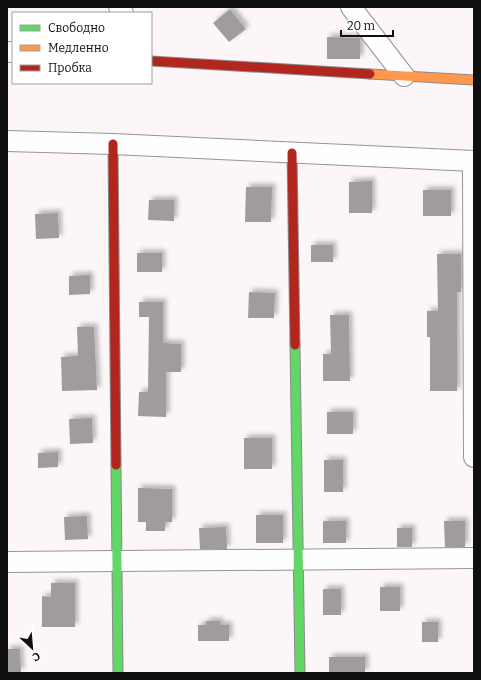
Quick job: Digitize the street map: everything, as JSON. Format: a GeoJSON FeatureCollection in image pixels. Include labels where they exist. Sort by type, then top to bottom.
{"type":"FeatureCollection","features":[{"type":"Feature","properties":{"kind":"street"},"geometry":{"type":"LineString","coordinates":[[351,7],[404,76]]}},
{"type":"Feature","properties":{"kind":"street"},"geometry":{"type":"LineString","coordinates":[[154,57],[474,80]]}},
{"type":"Feature","properties":{"kind":"street"},"geometry":{"type":"LineString","coordinates":[[7,141],[112,144],[474,161],[474,457]]}},
{"type":"Feature","properties":{"kind":"street"},"geometry":{"type":"LineString","coordinates":[[112,144],[118,673]]}},
{"type":"Feature","properties":{"kind":"street"},"geometry":{"type":"LineString","coordinates":[[292,153],[300,673]]}},
{"type":"Feature","properties":{"kind":"street"},"geometry":{"type":"LineString","coordinates":[[7,562],[474,558]]}},
{"type":"Feature","properties":{"kind":"building"},"geometry":{"type":"Polygon","coordinates":[[[230,9],[246,29],[229,42],[213,23],[230,9]]]}},
{"type":"Feature","properties":{"kind":"building"},"geometry":{"type":"Polygon","coordinates":[[[327,37],[360,38],[360,59],[327,59],[327,37]]]}},
{"type":"Feature","properties":{"kind":"building"},"geometry":{"type":"Polygon","coordinates":[[[372,181],[372,213],[349,213],[349,182],[372,181]]]}},
{"type":"Feature","properties":{"kind":"building"},"geometry":{"type":"Polygon","coordinates":[[[246,187],[272,187],[271,222],[245,222],[246,187]]]}},
{"type":"Feature","properties":{"kind":"building"},"geometry":{"type":"Polygon","coordinates":[[[423,190],[451,190],[451,216],[423,216],[423,190]]]}},
{"type":"Feature","properties":{"kind":"building"},"geometry":{"type":"Polygon","coordinates":[[[149,200],[174,200],[174,221],[148,220],[149,200]]]}},
{"type":"Feature","properties":{"kind":"building"},"geometry":{"type":"Polygon","coordinates":[[[58,213],[59,238],[36,239],[35,214],[58,213]]]}},
{"type":"Feature","properties":{"kind":"building"},"geometry":{"type":"Polygon","coordinates":[[[311,245],[333,245],[333,262],[311,262],[311,245]]]}},
{"type":"Feature","properties":{"kind":"building"},"geometry":{"type":"Polygon","coordinates":[[[137,253],[162,253],[162,272],[137,272],[137,253]]]}},
{"type":"Feature","properties":{"kind":"building"},"geometry":{"type":"Polygon","coordinates":[[[437,254],[461,254],[461,292],[457,292],[457,391],[430,391],[430,337],[427,337],[427,311],[438,311],[437,254]]]}},
{"type":"Feature","properties":{"kind":"building"},"geometry":{"type":"Polygon","coordinates":[[[90,275],[90,294],[69,295],[69,276],[90,275]]]}},
{"type":"Feature","properties":{"kind":"building"},"geometry":{"type":"Polygon","coordinates":[[[249,292],[275,293],[274,318],[248,318],[249,292]]]}},
{"type":"Feature","properties":{"kind":"building"},"geometry":{"type":"Polygon","coordinates":[[[139,302],[163,302],[163,343],[181,344],[181,372],[166,372],[166,417],[138,416],[139,392],[148,392],[149,317],[139,317],[139,302]]]}},
{"type":"Feature","properties":{"kind":"building"},"geometry":{"type":"Polygon","coordinates":[[[330,315],[349,315],[350,381],[323,381],[323,354],[331,354],[330,315]]]}},
{"type":"Feature","properties":{"kind":"building"},"geometry":{"type":"Polygon","coordinates":[[[77,327],[94,327],[97,390],[62,391],[61,357],[78,356],[77,327]]]}},
{"type":"Feature","properties":{"kind":"building"},"geometry":{"type":"Polygon","coordinates":[[[327,412],[353,412],[353,434],[327,434],[327,412]]]}},
{"type":"Feature","properties":{"kind":"building"},"geometry":{"type":"Polygon","coordinates":[[[92,418],[93,443],[70,444],[69,419],[92,418]]]}},
{"type":"Feature","properties":{"kind":"building"},"geometry":{"type":"Polygon","coordinates":[[[244,438],[272,438],[272,469],[244,469],[244,438]]]}},
{"type":"Feature","properties":{"kind":"building"},"geometry":{"type":"Polygon","coordinates":[[[58,452],[58,467],[38,468],[38,453],[58,452]]]}},
{"type":"Feature","properties":{"kind":"building"},"geometry":{"type":"Polygon","coordinates":[[[324,460],[343,460],[343,492],[324,492],[324,460]]]}},
{"type":"Feature","properties":{"kind":"building"},"geometry":{"type":"Polygon","coordinates":[[[138,488],[172,489],[172,522],[165,522],[165,531],[146,531],[146,522],[138,522],[138,488]]]}},
{"type":"Feature","properties":{"kind":"building"},"geometry":{"type":"Polygon","coordinates":[[[256,515],[283,515],[283,543],[256,543],[256,515]]]}},
{"type":"Feature","properties":{"kind":"building"},"geometry":{"type":"Polygon","coordinates":[[[87,516],[88,539],[65,540],[64,517],[87,516]]]}},
{"type":"Feature","properties":{"kind":"building"},"geometry":{"type":"Polygon","coordinates":[[[323,521],[346,521],[346,543],[323,543],[323,521]]]}},
{"type":"Feature","properties":{"kind":"building"},"geometry":{"type":"Polygon","coordinates":[[[444,521],[465,521],[465,547],[445,547],[444,521]]]}},
{"type":"Feature","properties":{"kind":"building"},"geometry":{"type":"Polygon","coordinates":[[[226,527],[227,549],[200,549],[199,528],[226,527]]]}},
{"type":"Feature","properties":{"kind":"building"},"geometry":{"type":"Polygon","coordinates":[[[397,528],[412,528],[412,547],[397,547],[397,528]]]}},
{"type":"Feature","properties":{"kind":"building"},"geometry":{"type":"Polygon","coordinates":[[[51,583],[75,583],[75,627],[42,627],[42,596],[51,597],[51,583]]]}},
{"type":"Feature","properties":{"kind":"building"},"geometry":{"type":"Polygon","coordinates":[[[380,587],[400,587],[400,611],[380,611],[380,587]]]}},
{"type":"Feature","properties":{"kind":"building"},"geometry":{"type":"Polygon","coordinates":[[[323,589],[341,589],[341,615],[323,615],[323,589]]]}},
{"type":"Feature","properties":{"kind":"building"},"geometry":{"type":"Polygon","coordinates":[[[206,621],[220,621],[220,625],[229,625],[229,641],[198,641],[198,625],[206,625],[206,621]]]}},
{"type":"Feature","properties":{"kind":"building"},"geometry":{"type":"Polygon","coordinates":[[[422,622],[438,622],[438,642],[422,642],[422,622]]]}},
{"type":"Feature","properties":{"kind":"building"},"geometry":{"type":"Polygon","coordinates":[[[7,649],[20,649],[21,672],[7,672],[7,649]]]}},
{"type":"Feature","properties":{"kind":"building"},"geometry":{"type":"Polygon","coordinates":[[[329,657],[365,657],[365,673],[329,673],[329,657]]]}},
{"type":"Feature","properties":{"kind":"traffic: fast"},"geometry":{"type":"LineString","coordinates":[[295,345],[300,673]]}},
{"type":"Feature","properties":{"kind":"traffic: fast"},"geometry":{"type":"LineString","coordinates":[[116,465],[118,673]]}},
{"type":"Feature","properties":{"kind":"traffic: slow"},"geometry":{"type":"LineString","coordinates":[[370,74],[474,80]]}},
{"type":"Feature","properties":{"kind":"traffic: jam"},"geometry":{"type":"LineString","coordinates":[[152,61],[370,74]]}},
{"type":"Feature","properties":{"kind":"traffic: jam"},"geometry":{"type":"LineString","coordinates":[[113,144],[116,465]]}},
{"type":"Feature","properties":{"kind":"traffic: jam"},"geometry":{"type":"LineString","coordinates":[[292,153],[295,345]]}}]}
